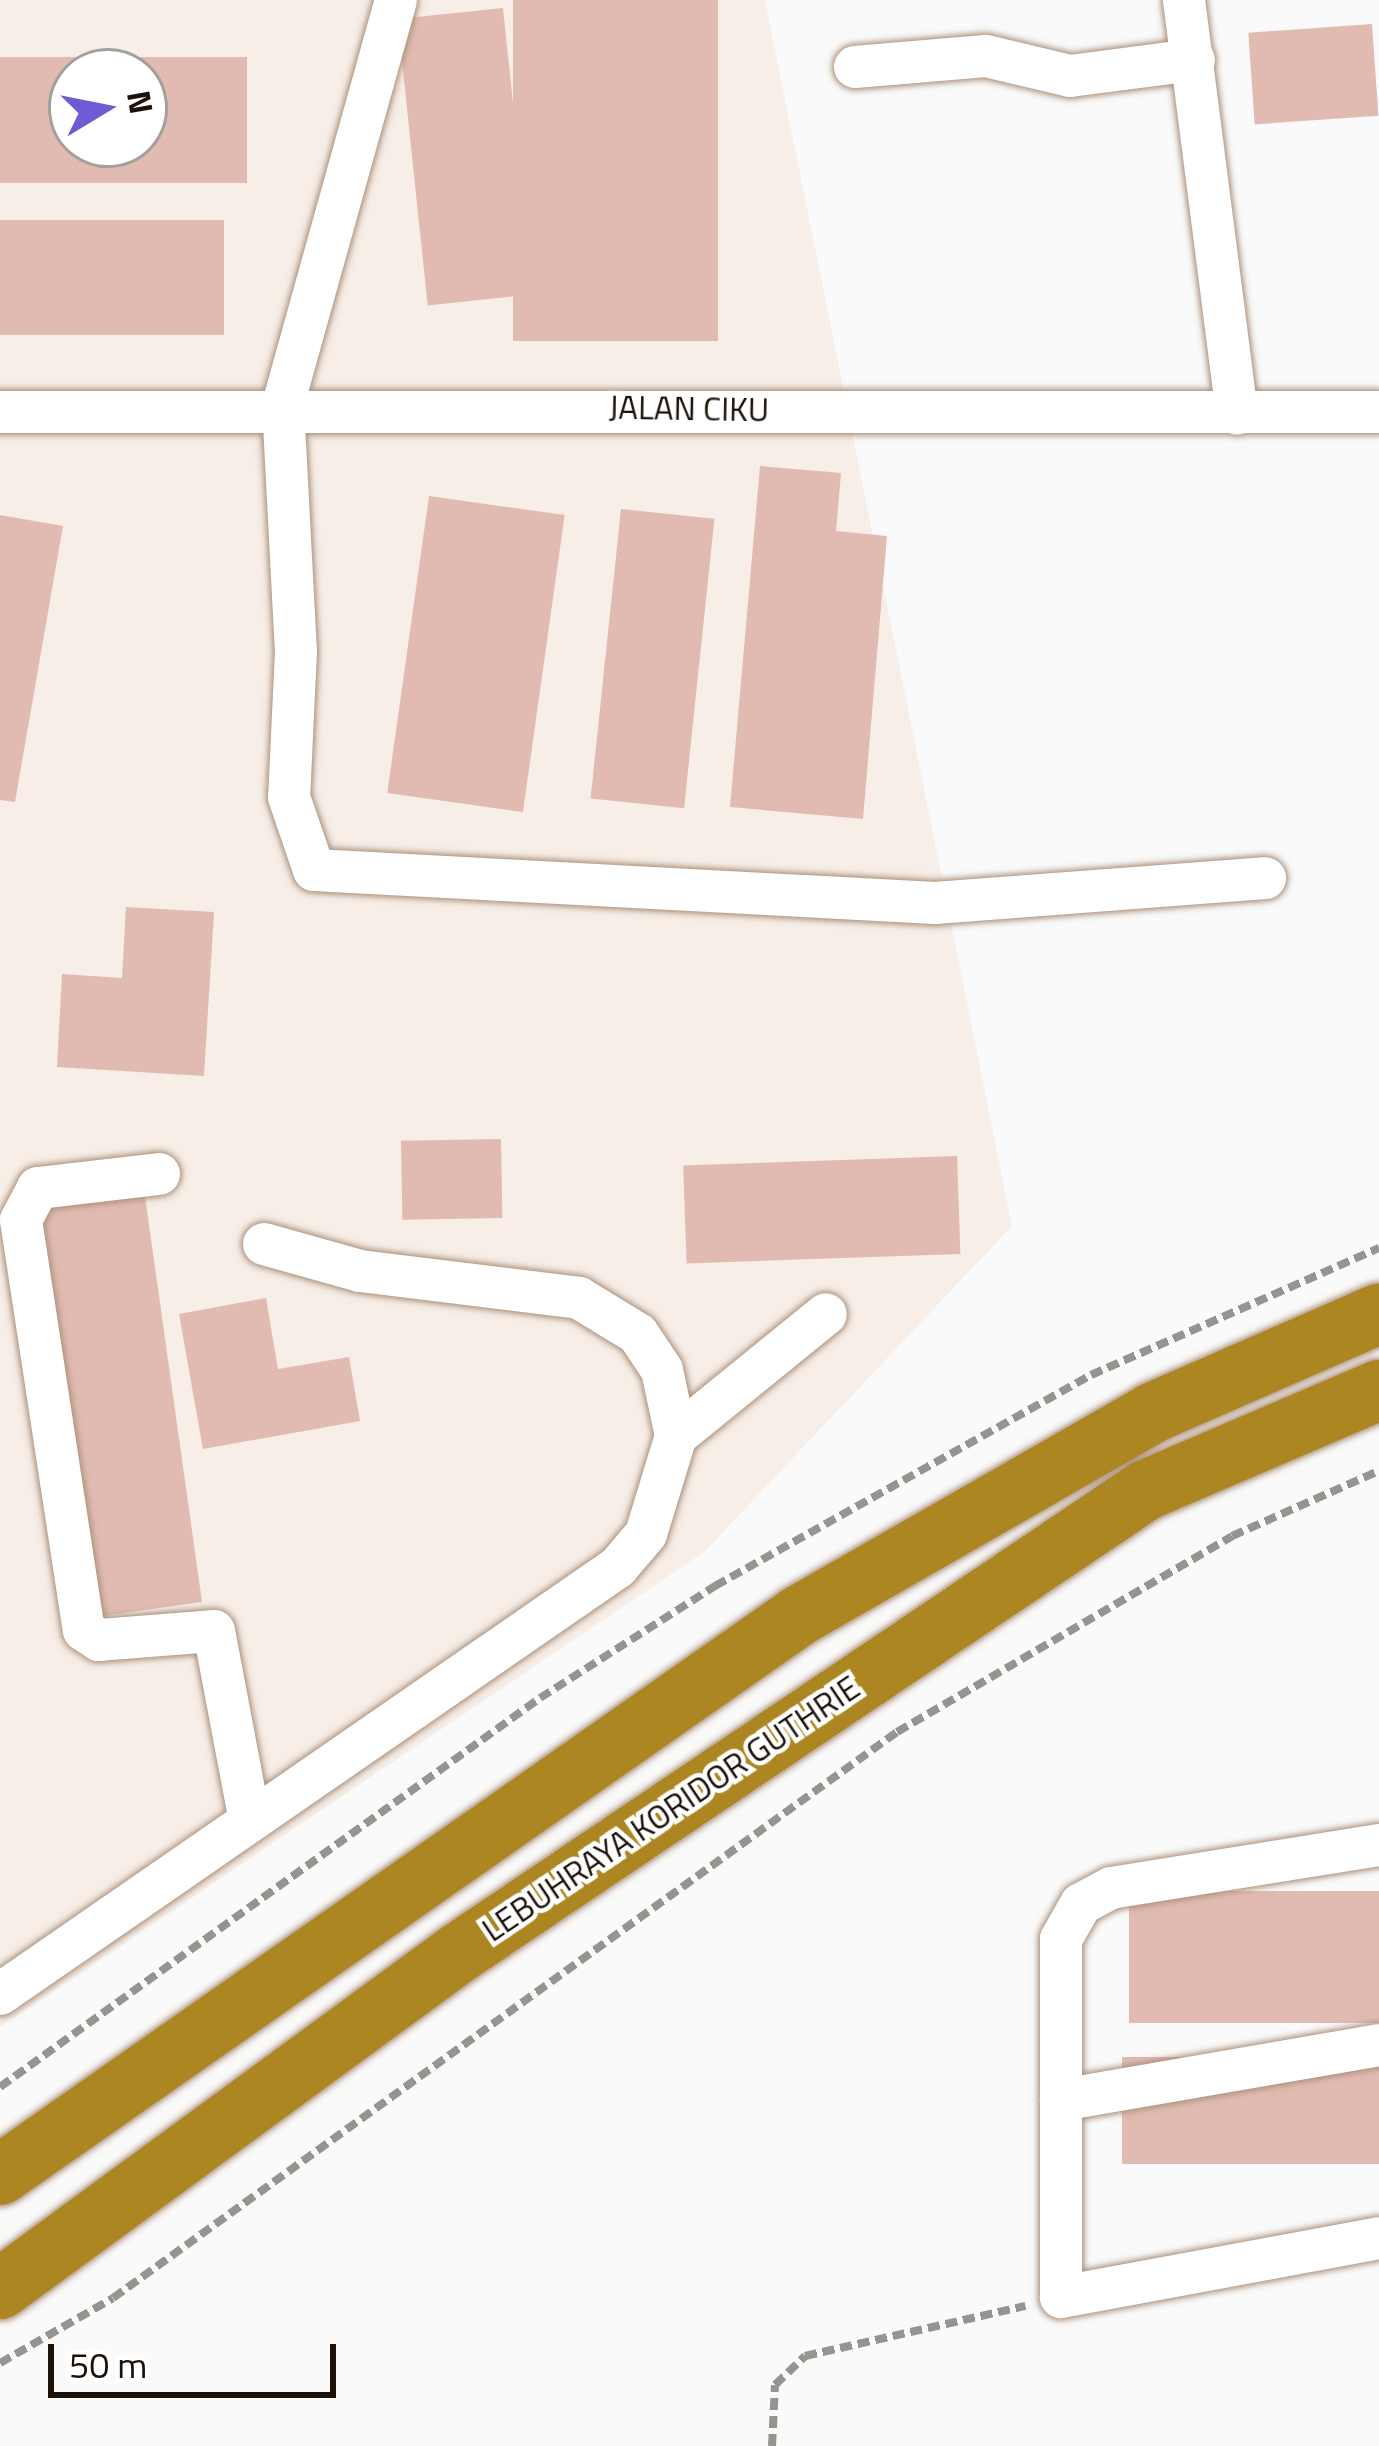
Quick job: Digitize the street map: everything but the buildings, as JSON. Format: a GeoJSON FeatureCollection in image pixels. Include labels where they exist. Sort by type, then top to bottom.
{"type":"FeatureCollection","features":[{"type":"Feature","properties":{"kind":"highway"},"geometry":{"type":"LineString","coordinates":[[0,2175],[800,1615],[1152,1413],[1379,1314]]}},
{"type":"Feature","properties":{"kind":"highway","name":"LEBUHRAYA KORIDOR GUTHRIE"},"geometry":{"type":"LineString","coordinates":[[0,2289],[460,1952],[1146,1490],[1379,1390]]}},
{"type":"Feature","properties":{"kind":"street"},"geometry":{"type":"LineString","coordinates":[[396,0],[283,405],[296,651],[289,797],[314,869],[934,903],[1265,878]]}},
{"type":"Feature","properties":{"kind":"street"},"geometry":{"type":"LineString","coordinates":[[1184,0],[1237,414]]}},
{"type":"Feature","properties":{"kind":"street"},"geometry":{"type":"LineString","coordinates":[[855,67],[986,56],[1070,76],[1194,60]]}},
{"type":"Feature","properties":{"kind":"street","name":"JALAN CIKU"},"geometry":{"type":"LineString","coordinates":[[0,412],[283,405],[1379,412]]}},
{"type":"Feature","properties":{"kind":"street"},"geometry":{"type":"LineString","coordinates":[[159,1174],[31,1191],[25,1244],[84,1630],[99,1640],[214,1631],[250,1821]]}},
{"type":"Feature","properties":{"kind":"street"},"geometry":{"type":"LineString","coordinates":[[0,1994],[618,1567],[646,1534],[676,1436],[662,1370],[638,1334],[579,1298],[360,1271],[264,1244]]}},
{"type":"Feature","properties":{"kind":"street"},"geometry":{"type":"LineString","coordinates":[[676,1436],[826,1314]]}},
{"type":"Feature","properties":{"kind":"street"},"geometry":{"type":"LineString","coordinates":[[1379,1844],[1111,1888],[1081,1904],[1061,1939],[1061,2297],[1379,2238]]}},
{"type":"Feature","properties":{"kind":"street"},"geometry":{"type":"LineString","coordinates":[[1061,2100],[1379,2044]]}},
{"type":"Feature","properties":{"kind":"path"},"geometry":{"type":"LineString","coordinates":[[0,2087],[539,1698],[715,1586],[1091,1375],[1379,1248]]}},
{"type":"Feature","properties":{"kind":"path"},"geometry":{"type":"LineString","coordinates":[[0,2363],[112,2298],[898,1732],[1232,1536],[1379,1472]]}},
{"type":"Feature","properties":{"kind":"path"},"geometry":{"type":"LineString","coordinates":[[772,2446],[775,2385],[806,2356],[1061,2297]]}},
{"type":"Feature","properties":{"kind":"shaded area"},"geometry":{"type":"Polygon","coordinates":[[[0,0],[765,0],[1012,1226],[704,1552],[0,2027],[0,0]]]}}]}
